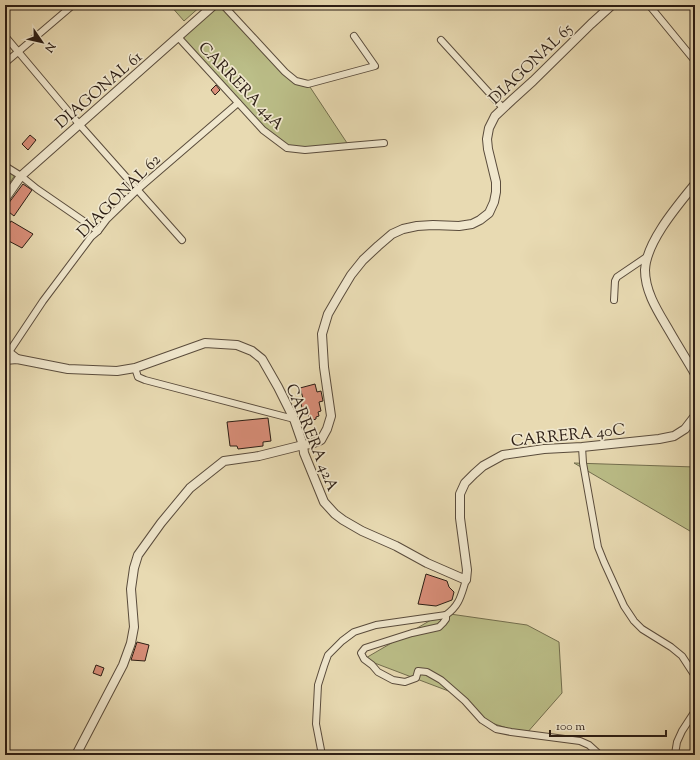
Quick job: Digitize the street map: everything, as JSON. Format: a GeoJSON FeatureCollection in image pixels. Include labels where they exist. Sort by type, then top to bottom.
{"type":"FeatureCollection","features":[{"type":"Feature","properties":{"kind":"street"},"geometry":{"type":"LineString","coordinates":[[5,63],[73,5]]}},
{"type":"Feature","properties":{"kind":"street","name":"DIAGONAL 61"},"geometry":{"type":"LineString","coordinates":[[5,199],[21,176],[214,5]]}},
{"type":"Feature","properties":{"kind":"street"},"geometry":{"type":"LineString","coordinates":[[223,5],[285,72],[296,81],[308,84],[375,66],[354,36]]}},
{"type":"Feature","properties":{"kind":"street","name":"DIAGONAL 65"},"geometry":{"type":"LineString","coordinates":[[76,755],[123,665],[130,643],[134,627],[131,589],[134,568],[138,555],[161,523],[190,488],[224,461],[259,456],[311,444],[321,440],[327,429],[331,416],[324,367],[322,334],[328,314],[351,275],[363,260],[392,234],[403,229],[417,226],[459,226],[472,224],[480,220],[489,212],[494,202],[496,182],[487,140],[495,116],[534,81],[612,5]]}},
{"type":"Feature","properties":{"kind":"street"},"geometry":{"type":"LineString","coordinates":[[649,5],[695,61]]}},
{"type":"Feature","properties":{"kind":"street"},"geometry":{"type":"LineString","coordinates":[[5,36],[79,124],[182,240]]}},
{"type":"Feature","properties":{"kind":"street","name":"CARRERA 44A"},"geometry":{"type":"LineString","coordinates":[[178,37],[263,130],[287,148],[304,150],[384,143]]}},
{"type":"Feature","properties":{"kind":"street"},"geometry":{"type":"LineString","coordinates":[[441,40],[503,108]]}},
{"type":"Feature","properties":{"kind":"street","name":"DIAGONAL 62"},"geometry":{"type":"LineString","coordinates":[[6,355],[90,237],[98,231],[107,219],[137,190],[238,103]]}},
{"type":"Feature","properties":{"kind":"street"},"geometry":{"type":"LineString","coordinates":[[5,166],[98,231]]}},
{"type":"Feature","properties":{"kind":"street"},"geometry":{"type":"LineString","coordinates":[[695,184],[678,205],[651,246],[645,270],[647,286],[652,300],[695,374]]}},
{"type":"Feature","properties":{"kind":"street"},"geometry":{"type":"LineString","coordinates":[[614,300],[615,281],[618,277],[648,256]]}},
{"type":"Feature","properties":{"kind":"street","name":"CARRERA 42A"},"geometry":{"type":"LineString","coordinates":[[6,355],[17,359],[68,369],[117,371],[134,368],[205,343],[237,345],[252,351],[262,359],[294,420],[303,445],[304,453],[324,502],[343,520],[362,531],[396,546],[427,563],[466,580]]}},
{"type":"Feature","properties":{"kind":"street"},"geometry":{"type":"LineString","coordinates":[[134,368],[138,377],[145,380],[294,420]]}},
{"type":"Feature","properties":{"kind":"street","name":"CARRERA 40C"},"geometry":{"type":"LineString","coordinates":[[600,755],[589,745],[580,741],[496,729],[482,720],[465,701],[438,678],[427,672],[418,671],[416,678],[405,682],[393,680],[378,672],[372,665],[364,660],[361,653],[365,648],[412,633],[439,627],[444,623],[446,615],[454,610],[466,580],[467,570],[460,518],[460,494],[465,483],[483,466],[503,455],[544,449],[582,447],[674,436],[685,429],[695,416]]}},
{"type":"Feature","properties":{"kind":"street"},"geometry":{"type":"LineString","coordinates":[[582,447],[583,463],[598,547],[624,606],[634,621],[642,629],[671,647],[682,656],[695,676]]}},
{"type":"Feature","properties":{"kind":"street"},"geometry":{"type":"LineString","coordinates":[[322,755],[316,724],[318,685],[328,655],[342,641],[354,632],[376,625],[446,615]]}},
{"type":"Feature","properties":{"kind":"street"},"geometry":{"type":"LineString","coordinates":[[675,755],[679,737],[695,711]]}},
{"type":"Feature","properties":{"kind":"green space"},"geometry":{"type":"Polygon","coordinates":[[[170,5],[202,5],[184,21],[170,5]]]}},
{"type":"Feature","properties":{"kind":"green space"},"geometry":{"type":"Polygon","coordinates":[[[214,5],[223,5],[296,81],[308,84],[349,146],[287,148],[263,130],[178,37],[214,5]]]}},
{"type":"Feature","properties":{"kind":"green space"},"geometry":{"type":"Polygon","coordinates":[[[5,168],[15,175],[5,190],[5,168]]]}},
{"type":"Feature","properties":{"kind":"green space"},"geometry":{"type":"Polygon","coordinates":[[[574,463],[695,467],[695,534],[574,463]]]}},
{"type":"Feature","properties":{"kind":"green space"},"geometry":{"type":"Polygon","coordinates":[[[443,613],[527,625],[559,642],[562,693],[526,734],[482,720],[459,695],[364,659],[443,613]]]}},
{"type":"Feature","properties":{"kind":"building"},"geometry":{"type":"Polygon","coordinates":[[[216,85],[220,90],[215,95],[211,90],[216,85]]]}},
{"type":"Feature","properties":{"kind":"building"},"geometry":{"type":"Polygon","coordinates":[[[30,135],[36,140],[28,150],[22,144],[30,135]]]}},
{"type":"Feature","properties":{"kind":"building"},"geometry":{"type":"Polygon","coordinates":[[[23,184],[32,190],[14,216],[5,208],[23,184]]]}},
{"type":"Feature","properties":{"kind":"building"},"geometry":{"type":"Polygon","coordinates":[[[11,221],[33,234],[22,248],[5,239],[5,231],[11,221]]]}},
{"type":"Feature","properties":{"kind":"building"},"geometry":{"type":"Polygon","coordinates":[[[315,384],[317,392],[321,391],[323,401],[319,402],[321,411],[318,412],[319,416],[310,421],[306,407],[302,408],[300,399],[303,398],[300,388],[315,384]]]}},
{"type":"Feature","properties":{"kind":"building"},"geometry":{"type":"Polygon","coordinates":[[[268,418],[271,441],[263,442],[263,446],[238,449],[237,446],[230,446],[227,422],[268,418]]]}},
{"type":"Feature","properties":{"kind":"building"},"geometry":{"type":"Polygon","coordinates":[[[426,574],[447,581],[449,587],[454,592],[452,600],[436,606],[418,604],[426,574]]]}},
{"type":"Feature","properties":{"kind":"building"},"geometry":{"type":"Polygon","coordinates":[[[137,642],[149,645],[145,661],[131,660],[137,642]]]}},
{"type":"Feature","properties":{"kind":"building"},"geometry":{"type":"Polygon","coordinates":[[[96,665],[104,668],[101,676],[93,673],[96,665]]]}}]}
